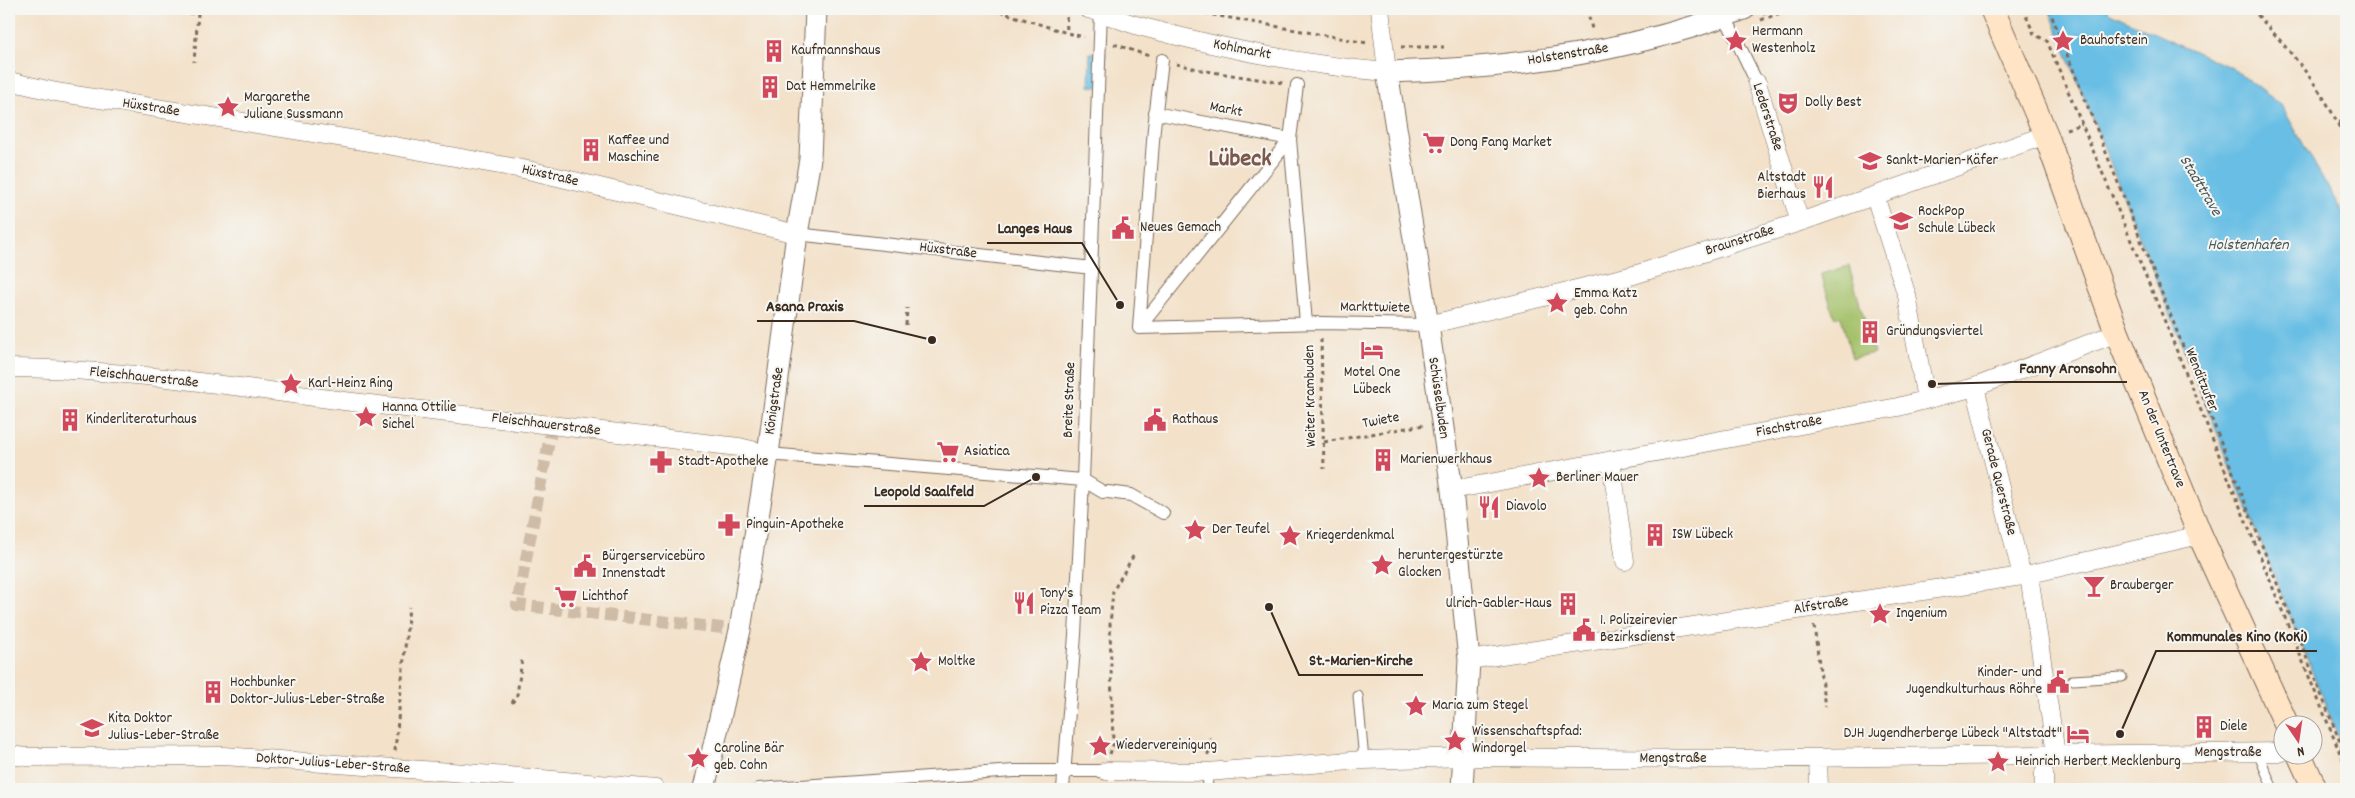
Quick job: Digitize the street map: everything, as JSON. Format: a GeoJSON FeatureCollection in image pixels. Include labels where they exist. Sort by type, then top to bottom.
{"type":"FeatureCollection","features":[{"type":"Feature","properties":{"kind":"main road","name":"An der Untertrave"},"geometry":{"type":"LineString","coordinates":[[1992,9],[2046,135],[2117,332],[2200,535],[2282,716]]}},
{"type":"Feature","properties":{"kind":"main road"},"geometry":{"type":"LineString","coordinates":[[2305,766],[2315,789]]}},
{"type":"Feature","properties":{"kind":"street","name":"Königstraße"},"geometry":{"type":"LineString","coordinates":[[704,789],[740,630],[768,454],[797,234],[810,159],[816,9]]}},
{"type":"Feature","properties":{"kind":"street"},"geometry":{"type":"LineString","coordinates":[[1380,9],[1387,72]]}},
{"type":"Feature","properties":{"kind":"street","name":"Kohlmarkt"},"geometry":{"type":"LineString","coordinates":[[1097,10],[1136,25],[1219,46],[1301,62],[1387,72]]}},
{"type":"Feature","properties":{"kind":"street","name":"Breite Straße"},"geometry":{"type":"LineString","coordinates":[[1063,789],[1076,635],[1084,480],[1092,268],[1097,10]]}},
{"type":"Feature","properties":{"kind":"street","name":"Holstenstraße"},"geometry":{"type":"LineString","coordinates":[[1387,72],[1497,65],[1595,52],[1648,40],[1730,11]]}},
{"type":"Feature","properties":{"kind":"street","name":"Lederstraße"},"geometry":{"type":"LineString","coordinates":[[1730,11],[1757,83],[1800,222]]}},
{"type":"Feature","properties":{"kind":"street"},"geometry":{"type":"LineString","coordinates":[[1139,328],[1162,60]]}},
{"type":"Feature","properties":{"kind":"street","name":"Schüsselbuden"},"geometry":{"type":"LineString","coordinates":[[1387,72],[1428,325],[1452,490],[1469,660],[1466,757],[1462,789]]}},
{"type":"Feature","properties":{"kind":"street","name":"Hüxstraße"},"geometry":{"type":"LineString","coordinates":[[9,81],[56,92],[388,145],[528,170],[797,234],[1092,268]]}},
{"type":"Feature","properties":{"kind":"street"},"geometry":{"type":"LineString","coordinates":[[1297,85],[1290,138],[1306,323]]}},
{"type":"Feature","properties":{"kind":"street","name":"Markt"},"geometry":{"type":"LineString","coordinates":[[1156,114],[1290,138]]}},
{"type":"Feature","properties":{"kind":"street","name":"Braunstraße"},"geometry":{"type":"LineString","coordinates":[[1428,325],[1634,274],[1800,222],[2046,135]]}},
{"type":"Feature","properties":{"kind":"street"},"geometry":{"type":"LineString","coordinates":[[1139,328],[1290,138]]}},
{"type":"Feature","properties":{"kind":"street"},"geometry":{"type":"LineString","coordinates":[[1875,196],[1907,296],[1926,399]]}},
{"type":"Feature","properties":{"kind":"street","name":"Markttwiete"},"geometry":{"type":"LineString","coordinates":[[1139,328],[1306,323],[1428,325]]}},
{"type":"Feature","properties":{"kind":"street","name":"Fischstraße"},"geometry":{"type":"LineString","coordinates":[[1452,490],[1898,407],[1975,387],[2117,332]]}},
{"type":"Feature","properties":{"kind":"street","name":"Fleischhauerstraße"},"geometry":{"type":"LineString","coordinates":[[9,368],[57,368],[260,390],[538,425],[739,447],[768,454],[1084,480]]}},
{"type":"Feature","properties":{"kind":"street","name":"Gerade Querstraße"},"geometry":{"type":"LineString","coordinates":[[1975,387],[2025,576],[2049,684],[2047,768]]}},
{"type":"Feature","properties":{"kind":"street"},"geometry":{"type":"LineString","coordinates":[[1611,460],[1625,560]]}},
{"type":"Feature","properties":{"kind":"street"},"geometry":{"type":"LineString","coordinates":[[1084,480],[1105,492],[1130,495],[1163,512]]}},
{"type":"Feature","properties":{"kind":"street","name":"Alfstraße"},"geometry":{"type":"LineString","coordinates":[[1469,660],[2025,576],[2200,535]]}},
{"type":"Feature","properties":{"kind":"street","name":"Mengstraße"},"geometry":{"type":"LineString","coordinates":[[1065,771],[1106,771],[1207,780],[1364,760],[1466,757],[1818,758],[2047,768],[2272,752]]}},
{"type":"Feature","properties":{"kind":"street","name":"Doktor-Julius-Leber-Straße"},"geometry":{"type":"LineString","coordinates":[[9,755],[224,756],[656,789]]}},
{"type":"Feature","properties":{"kind":"street"},"geometry":{"type":"LineString","coordinates":[[1818,758],[1819,789]]}},
{"type":"Feature","properties":{"kind":"street"},"geometry":{"type":"LineString","coordinates":[[759,789],[1014,771],[1065,771]]}},
{"type":"Feature","properties":{"kind":"lane"},"geometry":{"type":"LineString","coordinates":[[2073,680],[2122,677]]}},
{"type":"Feature","properties":{"kind":"lane"},"geometry":{"type":"LineString","coordinates":[[1358,696],[1364,760]]}},
{"type":"Feature","properties":{"kind":"lane"},"geometry":{"type":"LineString","coordinates":[[2258,753],[2273,789]]}},
{"type":"Feature","properties":{"kind":"path"},"geometry":{"type":"LineString","coordinates":[[992,9],[1067,33],[1066,9]]}},
{"type":"Feature","properties":{"kind":"path"},"geometry":{"type":"LineString","coordinates":[[1181,9],[1384,46],[1446,47]]}},
{"type":"Feature","properties":{"kind":"path"},"geometry":{"type":"LineString","coordinates":[[1587,9],[1592,29]]}},
{"type":"Feature","properties":{"kind":"path","name":"Wenditzufer"},"geometry":{"type":"LineString","coordinates":[[2023,9],[2034,34],[2047,41],[2163,317],[2346,768]]}},
{"type":"Feature","properties":{"kind":"path"},"geometry":{"type":"LineString","coordinates":[[2049,9],[2346,757]]}},
{"type":"Feature","properties":{"kind":"path"},"geometry":{"type":"LineString","coordinates":[[2252,9],[2298,60],[2339,122],[2346,144]]}},
{"type":"Feature","properties":{"kind":"path"},"geometry":{"type":"LineString","coordinates":[[181,12],[198,14],[194,62]]}},
{"type":"Feature","properties":{"kind":"path"},"geometry":{"type":"LineString","coordinates":[[1583,31],[1601,27]]}},
{"type":"Feature","properties":{"kind":"path"},"geometry":{"type":"LineString","coordinates":[[1128,49],[1206,71],[1297,85]]}},
{"type":"Feature","properties":{"kind":"path"},"geometry":{"type":"LineString","coordinates":[[2339,122],[2346,123]]}},
{"type":"Feature","properties":{"kind":"path"},"geometry":{"type":"LineString","coordinates":[[906,325],[907,308]]}},
{"type":"Feature","properties":{"kind":"path","name":"Weiter Krambuden"},"geometry":{"type":"LineString","coordinates":[[1321,323],[1324,469]]}},
{"type":"Feature","properties":{"kind":"path","name":"Twiete"},"geometry":{"type":"LineString","coordinates":[[1324,442],[1442,422]]}},
{"type":"Feature","properties":{"kind":"path"},"geometry":{"type":"LineString","coordinates":[[1113,745],[1110,624],[1113,591],[1135,553]]}},
{"type":"Feature","properties":{"kind":"path"},"geometry":{"type":"LineString","coordinates":[[394,768],[409,607]]}},
{"type":"Feature","properties":{"kind":"path"},"geometry":{"type":"LineString","coordinates":[[1812,608],[1826,707]]}},
{"type":"Feature","properties":{"kind":"path"},"geometry":{"type":"LineString","coordinates":[[512,703],[517,695],[522,660]]}},
{"type":"Feature","properties":{"kind":"green space"},"geometry":{"type":"Polygon","coordinates":[[[1849,266],[1874,353],[1852,358],[1841,317],[1834,316],[1821,274],[1849,266]]]}},
{"type":"Feature","properties":{"kind":"water","name":"Holstenhafen"},"geometry":{"type":"Polygon","coordinates":[[[2049,9],[2106,9],[2110,13],[2234,69],[2281,105],[2346,219],[2346,757],[2049,9]]]}},
{"type":"Feature","properties":{"kind":"water"},"geometry":{"type":"Polygon","coordinates":[[[1090,53],[1105,53],[1104,87],[1089,86],[1090,53]]]}},
{"type":"Feature","properties":{"kind":"tunnel"},"geometry":{"type":"LineString","coordinates":[[552,426],[517,605],[740,630]]}},
{"type":"Feature","properties":{"kind":"place","name":"Hermann Westenholz"},"geometry":{"type":"Point","coordinates":[1736,41]}},
{"type":"Feature","properties":{"kind":"place","name":"Bauhofstein"},"geometry":{"type":"Point","coordinates":[2063,41]}},
{"type":"Feature","properties":{"kind":"place","name":"Kaufmannshaus"},"geometry":{"type":"Point","coordinates":[774,51]}},
{"type":"Feature","properties":{"kind":"place","name":"Dat Hemmelrike"},"geometry":{"type":"Point","coordinates":[770,87]}},
{"type":"Feature","properties":{"kind":"place","name":"Dolly Best"},"geometry":{"type":"Point","coordinates":[1788,103]}},
{"type":"Feature","properties":{"kind":"place","name":"Margarethe Juliane Sussmann"},"geometry":{"type":"Point","coordinates":[228,107]}},
{"type":"Feature","properties":{"kind":"place","name":"Dong Fang Market"},"geometry":{"type":"Point","coordinates":[1434,143]}},
{"type":"Feature","properties":{"kind":"place","name":"Kaffee und Maschine"},"geometry":{"type":"Point","coordinates":[591,150]}},
{"type":"Feature","properties":{"kind":"place","name":"Sankt-Marien-Käfer"},"geometry":{"type":"Point","coordinates":[1870,161]}},
{"type":"Feature","properties":{"kind":"place","name":"Altstadt Bierhaus"},"geometry":{"type":"Point","coordinates":[1823,187]}},
{"type":"Feature","properties":{"kind":"place","name":"RockPop Schule Lübeck"},"geometry":{"type":"Point","coordinates":[1901,221]}},
{"type":"Feature","properties":{"kind":"place","name":"Neues Gemach"},"geometry":{"type":"Point","coordinates":[1123,228]}},
{"type":"Feature","properties":{"kind":"place","name":"Emma Katz geb. Cohn"},"geometry":{"type":"Point","coordinates":[1557,303]}},
{"type":"Feature","properties":{"kind":"place","name":"Langes Haus"},"geometry":{"type":"Point","coordinates":[1120,305]}},
{"type":"Feature","properties":{"kind":"place","name":"Gründungsviertel"},"geometry":{"type":"Point","coordinates":[1870,332]}},
{"type":"Feature","properties":{"kind":"place","name":"Asana Praxis"},"geometry":{"type":"Point","coordinates":[932,340]}},
{"type":"Feature","properties":{"kind":"place","name":"Motel One Lübeck"},"geometry":{"type":"Point","coordinates":[1372,350]}},
{"type":"Feature","properties":{"kind":"place","name":"Karl-Heinz Ring"},"geometry":{"type":"Point","coordinates":[291,384]}},
{"type":"Feature","properties":{"kind":"place","name":"Fanny Aronsohn"},"geometry":{"type":"Point","coordinates":[1932,384]}},
{"type":"Feature","properties":{"kind":"place","name":"Hanna Ottilie Sichel"},"geometry":{"type":"Point","coordinates":[366,417]}},
{"type":"Feature","properties":{"kind":"place","name":"Kinderliteraturhaus"},"geometry":{"type":"Point","coordinates":[70,420]}},
{"type":"Feature","properties":{"kind":"place","name":"Rathaus"},"geometry":{"type":"Point","coordinates":[1155,420]}},
{"type":"Feature","properties":{"kind":"place","name":"Asiatica"},"geometry":{"type":"Point","coordinates":[948,452]}},
{"type":"Feature","properties":{"kind":"place","name":"Marienwerkhaus"},"geometry":{"type":"Point","coordinates":[1383,460]}},
{"type":"Feature","properties":{"kind":"place","name":"Stadt-Apotheke"},"geometry":{"type":"Point","coordinates":[661,462]}},
{"type":"Feature","properties":{"kind":"place","name":"Leopold Saalfeld"},"geometry":{"type":"Point","coordinates":[1036,477]}},
{"type":"Feature","properties":{"kind":"place","name":"Berliner Mauer"},"geometry":{"type":"Point","coordinates":[1539,478]}},
{"type":"Feature","properties":{"kind":"place","name":"Diavolo"},"geometry":{"type":"Point","coordinates":[1489,507]}},
{"type":"Feature","properties":{"kind":"place","name":"Pinguin-Apotheke"},"geometry":{"type":"Point","coordinates":[729,525]}},
{"type":"Feature","properties":{"kind":"place","name":"Der Teufel"},"geometry":{"type":"Point","coordinates":[1195,530]}},
{"type":"Feature","properties":{"kind":"place","name":"ISW Lübeck"},"geometry":{"type":"Point","coordinates":[1655,535]}},
{"type":"Feature","properties":{"kind":"place","name":"Kriegerdenkmal"},"geometry":{"type":"Point","coordinates":[1290,536]}},
{"type":"Feature","properties":{"kind":"place","name":"heruntergestürzte Glocken"},"geometry":{"type":"Point","coordinates":[1382,565]}},
{"type":"Feature","properties":{"kind":"place","name":"Bürgerservicebüro Innenstadt"},"geometry":{"type":"Point","coordinates":[585,566]}},
{"type":"Feature","properties":{"kind":"place","name":"Brauberger"},"geometry":{"type":"Point","coordinates":[2094,586]}},
{"type":"Feature","properties":{"kind":"place","name":"Lichthof"},"geometry":{"type":"Point","coordinates":[566,597]}},
{"type":"Feature","properties":{"kind":"place","name":"Tony's Pizza Team"},"geometry":{"type":"Point","coordinates":[1024,603]}},
{"type":"Feature","properties":{"kind":"place","name":"Ulrich-Gabler-Haus"},"geometry":{"type":"Point","coordinates":[1568,604]}},
{"type":"Feature","properties":{"kind":"place","name":"St.-Marien-Kirche"},"geometry":{"type":"Point","coordinates":[1269,607]}},
{"type":"Feature","properties":{"kind":"place","name":"Ingenium"},"geometry":{"type":"Point","coordinates":[1880,614]}},
{"type":"Feature","properties":{"kind":"place","name":"1. Polizeirevier Bezirksdienst"},"geometry":{"type":"Point","coordinates":[1584,630]}},
{"type":"Feature","properties":{"kind":"place","name":"Moltke"},"geometry":{"type":"Point","coordinates":[921,662]}},
{"type":"Feature","properties":{"kind":"place","name":"Kinder- und Jugendkulturhaus Röhre"},"geometry":{"type":"Point","coordinates":[2058,682]}},
{"type":"Feature","properties":{"kind":"place","name":"Hochbunker Doktor-Julius-Leber-Straße"},"geometry":{"type":"Point","coordinates":[213,692]}},
{"type":"Feature","properties":{"kind":"place","name":"Maria zum Stegel"},"geometry":{"type":"Point","coordinates":[1416,706]}},
{"type":"Feature","properties":{"kind":"place","name":"Diele"},"geometry":{"type":"Point","coordinates":[2204,727]}},
{"type":"Feature","properties":{"kind":"place","name":"Kita Doktor Julius-Leber-Straße"},"geometry":{"type":"Point","coordinates":[92,728]}},
{"type":"Feature","properties":{"kind":"place","name":"DJH Jugendherberge Lübeck \"Altstadt\""},"geometry":{"type":"Point","coordinates":[2078,734]}},
{"type":"Feature","properties":{"kind":"place","name":"Kommunales Kino (KoKi)"},"geometry":{"type":"Point","coordinates":[2120,734]}},
{"type":"Feature","properties":{"kind":"place","name":"Wissenschaftspfad: Windorgel"},"geometry":{"type":"Point","coordinates":[1455,741]}},
{"type":"Feature","properties":{"kind":"place","name":"Wiedervereinigung"},"geometry":{"type":"Point","coordinates":[1100,746]}},
{"type":"Feature","properties":{"kind":"place","name":"Caroline Bär geb. Cohn"},"geometry":{"type":"Point","coordinates":[698,758]}},
{"type":"Feature","properties":{"kind":"place","name":"Heinrich Herbert Mecklenburg"},"geometry":{"type":"Point","coordinates":[1998,762]}},
{"type":"Feature","properties":{"kind":"district","name":"Lübeck"},"geometry":{"type":"Point","coordinates":[1240,160]}},
{"type":"Feature","properties":{"kind":"water label","name":"Stadttrave"},"geometry":{"type":"Point","coordinates":[2200,186]}}]}
